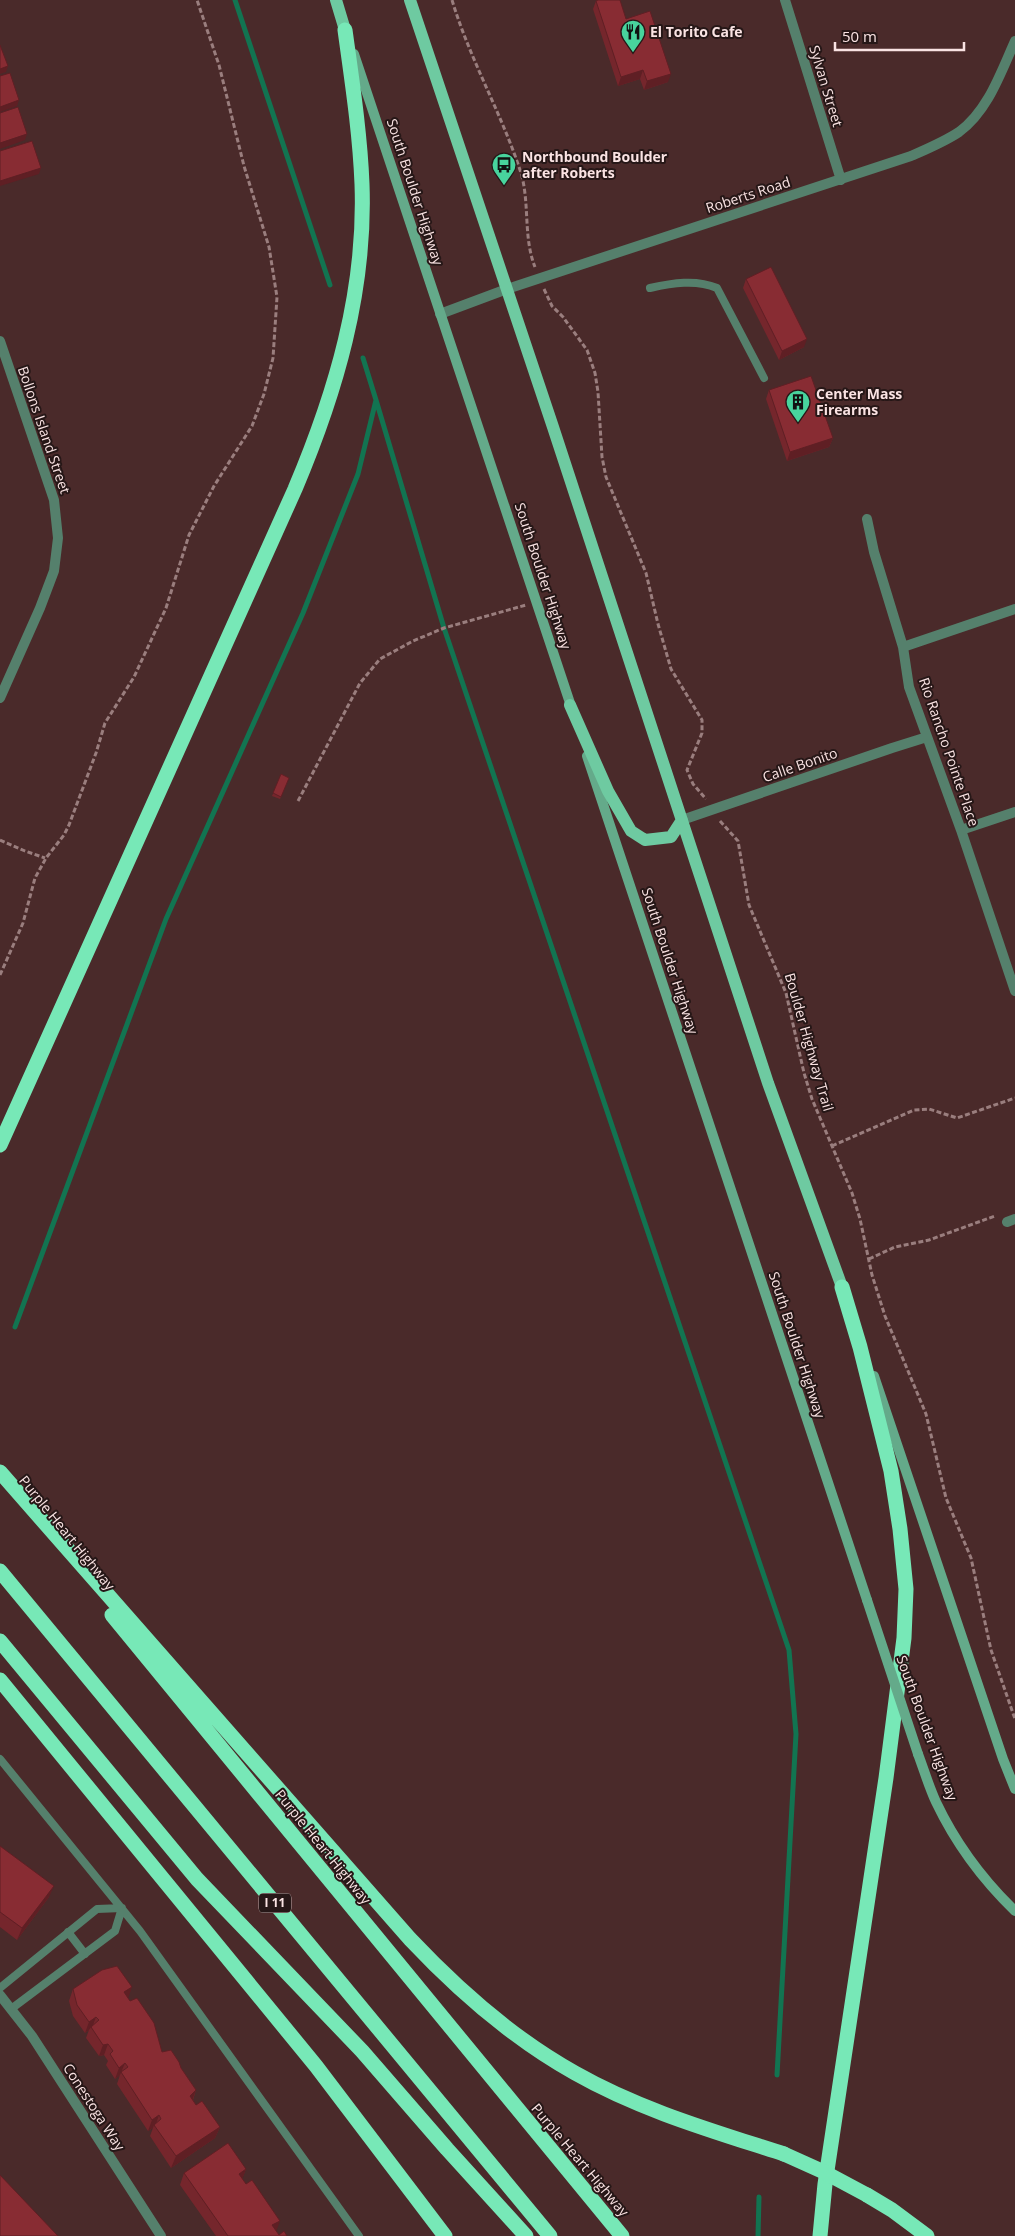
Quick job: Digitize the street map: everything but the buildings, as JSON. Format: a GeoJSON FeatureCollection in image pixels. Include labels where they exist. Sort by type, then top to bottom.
{"type":"FeatureCollection","features":[{"type":"Feature","properties":{"kind":"highway"},"geometry":{"type":"LineString","coordinates":[[0,1145],[295,489],[315,442],[337,377],[346,344],[356,288],[362,222],[360,155],[346,30]]}},
{"type":"Feature","properties":{"kind":"highway"},"geometry":{"type":"LineString","coordinates":[[820,2236],[827,2174],[887,1769],[904,1638],[906,1589],[900,1529],[891,1471],[860,1347],[842,1288]]}},
{"type":"Feature","properties":{"kind":"highway"},"geometry":{"type":"LineString","coordinates":[[0,1472],[410,1939],[444,1976],[478,2006],[527,2043],[566,2068],[617,2094],[663,2114],[784,2154],[824,2172],[892,2210],[927,2236]]}},
{"type":"Feature","properties":{"kind":"highway","name":"Purple Heart Highway"},"geometry":{"type":"LineString","coordinates":[[0,1477],[622,2236]]}},
{"type":"Feature","properties":{"kind":"highway","name":"I 11"},"geometry":{"type":"LineString","coordinates":[[0,1570],[550,2236]]}},
{"type":"Feature","properties":{"kind":"highway"},"geometry":{"type":"LineString","coordinates":[[4,1646],[197,1879],[362,2051],[447,2150],[526,2236]]}},
{"type":"Feature","properties":{"kind":"highway"},"geometry":{"type":"LineString","coordinates":[[0,1680],[316,2066],[445,2236]]}},
{"type":"Feature","properties":{"kind":"main road","name":"South Boulder Highway"},"geometry":{"type":"LineString","coordinates":[[336,0],[918,1754],[935,1801],[954,1835],[976,1868],[1015,1911]]}},
{"type":"Feature","properties":{"kind":"main road"},"geometry":{"type":"LineString","coordinates":[[410,0],[768,1083],[899,1446],[1003,1759],[1015,1789]]}},
{"type":"Feature","properties":{"kind":"main road"},"geometry":{"type":"LineString","coordinates":[[570,705],[608,791],[631,831],[645,840],[671,836],[682,820]]}},
{"type":"Feature","properties":{"kind":"street","name":"Sylvan Street"},"geometry":{"type":"LineString","coordinates":[[785,0],[840,180]]}},
{"type":"Feature","properties":{"kind":"street","name":"Roberts Road"},"geometry":{"type":"LineString","coordinates":[[440,314],[506,289],[911,156],[941,143],[960,131],[978,113],[1011,58],[1015,41]]}},
{"type":"Feature","properties":{"kind":"street","name":"Bollons Island Street"},"geometry":{"type":"LineString","coordinates":[[0,341],[54,500],[58,538],[54,571],[40,608],[0,698]]}},
{"type":"Feature","properties":{"kind":"street","name":"Rio Rancho Pointe Place"},"geometry":{"type":"LineString","coordinates":[[867,519],[874,552],[903,647],[909,687],[961,830],[1015,992]]}},
{"type":"Feature","properties":{"kind":"street"},"geometry":{"type":"LineString","coordinates":[[903,647],[1015,610]]}},
{"type":"Feature","properties":{"kind":"street","name":"Calle Bonito"},"geometry":{"type":"LineString","coordinates":[[682,820],[892,748],[927,738]]}},
{"type":"Feature","properties":{"kind":"street"},"geometry":{"type":"LineString","coordinates":[[961,830],[1015,812]]}},
{"type":"Feature","properties":{"kind":"street","name":"Conestoga Way"},"geometry":{"type":"LineString","coordinates":[[0,1995],[32,2036],[160,2236]]}},
{"type":"Feature","properties":{"kind":"lane"},"geometry":{"type":"LineString","coordinates":[[650,288],[684,282],[711,285],[717,288],[764,378]]}},
{"type":"Feature","properties":{"kind":"lane"},"geometry":{"type":"LineString","coordinates":[[0,1759],[122,1908],[359,2236]]}},
{"type":"Feature","properties":{"kind":"lane"},"geometry":{"type":"LineString","coordinates":[[0,1988],[97,1909],[122,1908]]}},
{"type":"Feature","properties":{"kind":"lane"},"geometry":{"type":"LineString","coordinates":[[11,2009],[114,1931],[122,1908]]}},
{"type":"Feature","properties":{"kind":"lane"},"geometry":{"type":"LineString","coordinates":[[68,1932],[85,1954]]}},
{"type":"Feature","properties":{"kind":"path"},"geometry":{"type":"LineString","coordinates":[[0,975],[23,923],[35,878],[46,858],[69,825],[96,753],[104,723],[134,678],[159,625],[189,535],[214,486],[252,426],[264,394],[273,358],[277,297],[269,247],[244,166],[224,83],[197,0]]}},
{"type":"Feature","properties":{"kind":"path","name":"Boulder Highway Trail"},"geometry":{"type":"LineString","coordinates":[[452,0],[515,156],[524,184],[529,252],[552,306],[587,350],[595,373],[602,457],[606,477],[646,573],[671,669],[702,720],[702,733],[687,770],[693,784],[700,790],[725,827],[738,841],[749,904],[786,992],[804,1073],[822,1125],[852,1193],[872,1275],[885,1316],[926,1414],[944,1489],[971,1558],[989,1641],[1015,1719]]}},
{"type":"Feature","properties":{"kind":"path"},"geometry":{"type":"LineString","coordinates":[[298,801],[360,683],[380,659],[413,641],[444,628],[536,602]]}},
{"type":"Feature","properties":{"kind":"path"},"geometry":{"type":"LineString","coordinates":[[0,840],[25,852],[46,858]]}},
{"type":"Feature","properties":{"kind":"path"},"geometry":{"type":"LineString","coordinates":[[832,1146],[914,1110],[929,1109],[957,1118],[1015,1098]]}},
{"type":"Feature","properties":{"kind":"path"},"geometry":{"type":"LineString","coordinates":[[869,1258],[895,1247],[929,1240],[994,1215],[1011,1221]]}},
{"type":"Feature","properties":{"kind":"waterway"},"geometry":{"type":"LineString","coordinates":[[235,0],[330,285]]}},
{"type":"Feature","properties":{"kind":"waterway"},"geometry":{"type":"LineString","coordinates":[[15,1327],[166,919],[303,613],[358,474],[376,400],[363,358]]}},
{"type":"Feature","properties":{"kind":"waterway"},"geometry":{"type":"LineString","coordinates":[[376,400],[444,628],[789,1650],[796,1734],[777,2075]]}},
{"type":"Feature","properties":{"kind":"waterway"},"geometry":{"type":"LineString","coordinates":[[758,2236],[759,2197]]}},
{"type":"Feature","properties":{"kind":"place","name":"El Torito Cafe"},"geometry":{"type":"Point","coordinates":[633,53]}},
{"type":"Feature","properties":{"kind":"place","name":"Northbound Boulder after Roberts"},"geometry":{"type":"Point","coordinates":[504,186]}},
{"type":"Feature","properties":{"kind":"place","name":"Center Mass Firearms"},"geometry":{"type":"Point","coordinates":[798,423]}}]}
